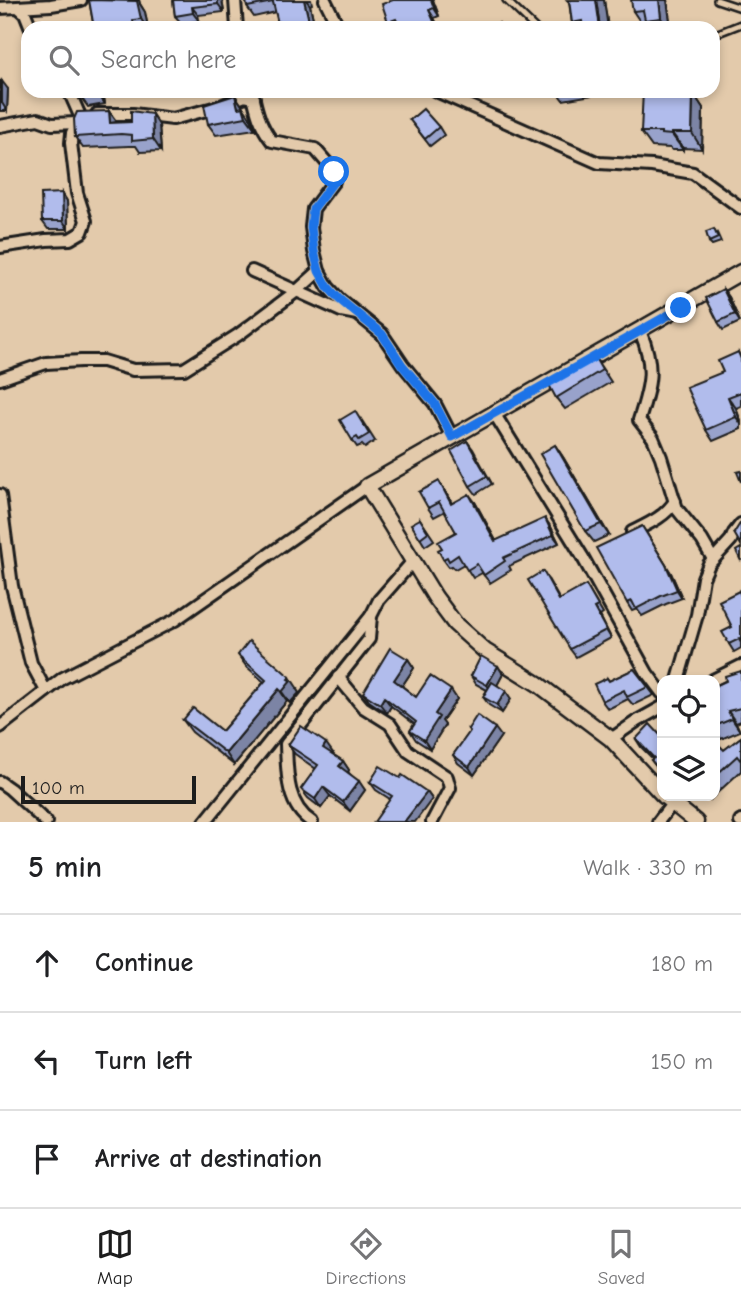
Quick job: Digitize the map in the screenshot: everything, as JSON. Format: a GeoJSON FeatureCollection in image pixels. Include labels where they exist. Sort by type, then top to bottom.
{"type":"FeatureCollection","features":[{"type":"Feature","properties":{"kind":"street"},"geometry":{"type":"LineString","coordinates":[[0,8],[81,0]]}},
{"type":"Feature","properties":{"kind":"street"},"geometry":{"type":"LineString","coordinates":[[235,0],[236,21]]}},
{"type":"Feature","properties":{"kind":"street"},"geometry":{"type":"LineString","coordinates":[[325,0],[336,21]]}},
{"type":"Feature","properties":{"kind":"street"},"geometry":{"type":"LineString","coordinates":[[18,7],[25,13],[28,21]]}},
{"type":"Feature","properties":{"kind":"street"},"geometry":{"type":"LineString","coordinates":[[0,247],[70,239],[82,232],[86,221],[77,193],[72,144],[79,120],[71,98]]}},
{"type":"Feature","properties":{"kind":"street"},"geometry":{"type":"LineString","coordinates":[[0,126],[38,119],[52,124],[133,114],[173,119],[240,98]]}},
{"type":"Feature","properties":{"kind":"street"},"geometry":{"type":"LineString","coordinates":[[252,98],[264,131],[272,141],[315,149],[334,172],[334,181],[313,209],[311,227],[319,271],[328,287],[382,334],[402,365],[426,390],[452,437]]}},
{"type":"Feature","properties":{"kind":"street"},"geometry":{"type":"LineString","coordinates":[[452,98],[599,163],[652,166],[693,173],[741,208]]}},
{"type":"Feature","properties":{"kind":"street"},"geometry":{"type":"LineString","coordinates":[[252,271],[341,311],[359,315]]}},
{"type":"Feature","properties":{"kind":"street"},"geometry":{"type":"LineString","coordinates":[[0,379],[46,363],[81,361],[103,361],[133,370],[184,369],[238,335],[319,271]]}},
{"type":"Feature","properties":{"kind":"street"},"geometry":{"type":"LineString","coordinates":[[0,727],[63,678],[175,620],[367,486],[741,272]]}},
{"type":"Feature","properties":{"kind":"street"},"geometry":{"type":"LineString","coordinates":[[640,331],[649,352],[650,372],[649,393],[639,420],[657,448],[677,509],[702,540],[713,559]]}},
{"type":"Feature","properties":{"kind":"street"},"geometry":{"type":"LineString","coordinates":[[494,414],[588,553],[647,673],[657,686]]}},
{"type":"Feature","properties":{"kind":"street"},"geometry":{"type":"LineString","coordinates":[[367,486],[435,597],[455,624],[475,642],[538,684],[611,739],[657,788]]}},
{"type":"Feature","properties":{"kind":"street"},"geometry":{"type":"LineString","coordinates":[[0,495],[12,586],[31,663],[46,691]]}},
{"type":"Feature","properties":{"kind":"street"},"geometry":{"type":"LineString","coordinates":[[624,537],[658,519],[675,501]]}},
{"type":"Feature","properties":{"kind":"street"},"geometry":{"type":"LineString","coordinates":[[679,675],[696,615],[700,584],[713,559],[731,540],[741,524]]}},
{"type":"Feature","properties":{"kind":"street"},"geometry":{"type":"LineString","coordinates":[[205,822],[371,616],[379,600],[413,561]]}},
{"type":"Feature","properties":{"kind":"street"},"geometry":{"type":"LineString","coordinates":[[312,822],[306,818],[288,788],[286,744],[369,639],[371,616]]}},
{"type":"Feature","properties":{"kind":"street"},"geometry":{"type":"LineString","coordinates":[[720,676],[741,666]]}},
{"type":"Feature","properties":{"kind":"street"},"geometry":{"type":"LineString","coordinates":[[338,677],[363,707],[390,724],[408,751],[447,776],[450,788],[432,822]]}},
{"type":"Feature","properties":{"kind":"street"},"geometry":{"type":"LineString","coordinates":[[611,739],[657,710]]}},
{"type":"Feature","properties":{"kind":"street"},"geometry":{"type":"LineString","coordinates":[[0,782],[46,822]]}},
{"type":"Feature","properties":{"kind":"street"},"geometry":{"type":"LineString","coordinates":[[658,822],[665,801]]}},
{"type":"Feature","properties":{"kind":"street"},"geometry":{"type":"LineString","coordinates":[[670,801],[696,822]]}},
{"type":"Feature","properties":{"kind":"lane"},"geometry":{"type":"LineString","coordinates":[[506,0],[528,21]]}},
{"type":"Feature","properties":{"kind":"lane"},"geometry":{"type":"LineString","coordinates":[[717,0],[741,8]]}},
{"type":"Feature","properties":{"kind":"lane"},"geometry":{"type":"LineString","coordinates":[[720,32],[741,24]]}},
{"type":"Feature","properties":{"kind":"building"},"geometry":{"type":"Polygon","coordinates":[[[89,0],[137,1],[141,19],[93,21],[89,0]]]}},
{"type":"Feature","properties":{"kind":"building"},"geometry":{"type":"Polygon","coordinates":[[[173,0],[218,0],[218,4],[192,7],[193,13],[175,16],[173,0]]]}},
{"type":"Feature","properties":{"kind":"building"},"geometry":{"type":"Polygon","coordinates":[[[246,0],[304,0],[309,21],[277,21],[273,2],[247,7],[246,0]]]}},
{"type":"Feature","properties":{"kind":"building"},"geometry":{"type":"Polygon","coordinates":[[[393,0],[431,0],[434,8],[429,10],[434,21],[388,21],[382,4],[393,0]]]}},
{"type":"Feature","properties":{"kind":"building"},"geometry":{"type":"Polygon","coordinates":[[[569,0],[596,0],[599,21],[572,21],[569,0]]]}},
{"type":"Feature","properties":{"kind":"building"},"geometry":{"type":"Polygon","coordinates":[[[631,0],[659,0],[661,18],[645,20],[643,10],[633,11],[631,0]]]}},
{"type":"Feature","properties":{"kind":"building"},"geometry":{"type":"Polygon","coordinates":[[[2,81],[2,103],[0,103],[2,81]]]}},
{"type":"Feature","properties":{"kind":"building"},"geometry":{"type":"Polygon","coordinates":[[[226,98],[236,98],[238,108],[243,107],[246,117],[208,124],[204,105],[226,98]]]}},
{"type":"Feature","properties":{"kind":"building"},"geometry":{"type":"Polygon","coordinates":[[[643,98],[693,98],[692,133],[672,135],[641,132],[643,98]]]}},
{"type":"Feature","properties":{"kind":"building"},"geometry":{"type":"Polygon","coordinates":[[[423,109],[439,127],[425,139],[410,120],[423,109]]]}},
{"type":"Feature","properties":{"kind":"building"},"geometry":{"type":"Polygon","coordinates":[[[109,111],[110,123],[131,122],[131,111],[152,114],[153,139],[132,141],[132,135],[121,134],[75,137],[74,119],[77,112],[109,111]]]}},
{"type":"Feature","properties":{"kind":"building"},"geometry":{"type":"Polygon","coordinates":[[[62,193],[63,221],[42,221],[41,194],[62,193]]]}},
{"type":"Feature","properties":{"kind":"building"},"geometry":{"type":"Polygon","coordinates":[[[714,229],[718,238],[709,242],[706,232],[714,229]]]}},
{"type":"Feature","properties":{"kind":"building"},"geometry":{"type":"Polygon","coordinates":[[[723,289],[735,314],[718,322],[706,298],[723,289]]]}},
{"type":"Feature","properties":{"kind":"building"},"geometry":{"type":"Polygon","coordinates":[[[738,352],[741,359],[741,392],[728,397],[736,417],[706,430],[686,387],[723,372],[718,361],[738,352]]]}},
{"type":"Feature","properties":{"kind":"building"},"geometry":{"type":"Polygon","coordinates":[[[594,356],[602,370],[556,398],[548,383],[594,356]]]}},
{"type":"Feature","properties":{"kind":"building"},"geometry":{"type":"Polygon","coordinates":[[[355,411],[369,434],[359,440],[357,437],[352,440],[340,420],[355,411]]]}},
{"type":"Feature","properties":{"kind":"building"},"geometry":{"type":"Polygon","coordinates":[[[467,441],[487,476],[470,486],[451,451],[467,441]]]}},
{"type":"Feature","properties":{"kind":"building"},"geometry":{"type":"Polygon","coordinates":[[[555,445],[601,524],[585,531],[540,454],[555,445]]]}},
{"type":"Feature","properties":{"kind":"building"},"geometry":{"type":"Polygon","coordinates":[[[439,481],[451,504],[469,494],[495,541],[545,518],[553,535],[503,558],[505,561],[484,575],[477,564],[467,570],[458,555],[449,561],[447,557],[443,559],[438,550],[442,548],[438,542],[456,532],[439,502],[428,508],[419,492],[439,481]]]}},
{"type":"Feature","properties":{"kind":"building"},"geometry":{"type":"Polygon","coordinates":[[[420,519],[428,532],[420,538],[411,524],[420,519]]]}},
{"type":"Feature","properties":{"kind":"building"},"geometry":{"type":"Polygon","coordinates":[[[741,522],[741,545],[734,533],[741,522]]]}},
{"type":"Feature","properties":{"kind":"building"},"geometry":{"type":"Polygon","coordinates":[[[642,526],[666,565],[677,590],[636,609],[632,601],[627,603],[596,548],[642,526]]]}},
{"type":"Feature","properties":{"kind":"building"},"geometry":{"type":"Polygon","coordinates":[[[741,548],[741,561],[736,551],[741,548]]]}},
{"type":"Feature","properties":{"kind":"building"},"geometry":{"type":"Polygon","coordinates":[[[543,571],[559,600],[586,585],[598,606],[594,608],[606,630],[570,649],[528,580],[543,571]]]}},
{"type":"Feature","properties":{"kind":"building"},"geometry":{"type":"Polygon","coordinates":[[[739,591],[741,643],[739,639],[729,644],[722,632],[732,627],[719,601],[739,591]]]}},
{"type":"Feature","properties":{"kind":"building"},"geometry":{"type":"Polygon","coordinates":[[[249,641],[290,677],[288,679],[291,681],[282,692],[279,689],[226,753],[183,720],[193,708],[222,731],[266,680],[238,655],[249,641]]]}},
{"type":"Feature","properties":{"kind":"building"},"geometry":{"type":"Polygon","coordinates":[[[390,648],[408,659],[394,680],[416,697],[430,676],[451,690],[435,714],[439,717],[424,740],[410,731],[416,722],[384,697],[380,704],[363,693],[390,648]]]}},
{"type":"Feature","properties":{"kind":"building"},"geometry":{"type":"Polygon","coordinates":[[[481,656],[498,666],[487,685],[471,676],[481,656]]]}},
{"type":"Feature","properties":{"kind":"building"},"geometry":{"type":"Polygon","coordinates":[[[634,669],[648,687],[627,697],[624,690],[602,701],[594,684],[607,678],[609,681],[634,669]]]}},
{"type":"Feature","properties":{"kind":"building"},"geometry":{"type":"Polygon","coordinates":[[[741,671],[741,708],[728,711],[732,719],[720,724],[720,684],[726,681],[725,676],[741,671]]]}},
{"type":"Feature","properties":{"kind":"building"},"geometry":{"type":"Polygon","coordinates":[[[492,682],[506,691],[497,705],[483,697],[492,682]]]}},
{"type":"Feature","properties":{"kind":"building"},"geometry":{"type":"Polygon","coordinates":[[[477,715],[495,728],[469,767],[453,755],[470,731],[468,729],[477,715]]]}},
{"type":"Feature","properties":{"kind":"building"},"geometry":{"type":"Polygon","coordinates":[[[650,724],[657,732],[657,767],[651,760],[654,758],[636,739],[650,724]]]}},
{"type":"Feature","properties":{"kind":"building"},"geometry":{"type":"Polygon","coordinates":[[[301,726],[326,743],[323,748],[343,761],[339,766],[359,781],[343,802],[323,787],[315,799],[301,789],[318,765],[288,745],[301,726]]]}},
{"type":"Feature","properties":{"kind":"building"},"geometry":{"type":"Polygon","coordinates":[[[741,737],[741,761],[737,756],[720,771],[720,746],[724,750],[741,737]]]}},
{"type":"Feature","properties":{"kind":"building"},"geometry":{"type":"Polygon","coordinates":[[[380,766],[400,778],[402,775],[427,792],[404,822],[374,822],[392,796],[370,782],[380,766]]]}},
{"type":"Feature","properties":{"kind":"route"},"geometry":{"type":"LineString","coordinates":[[334,172],[334,181],[313,209],[311,227],[319,271],[339,299],[382,334],[402,365],[426,390],[452,437],[681,308]]}}]}
